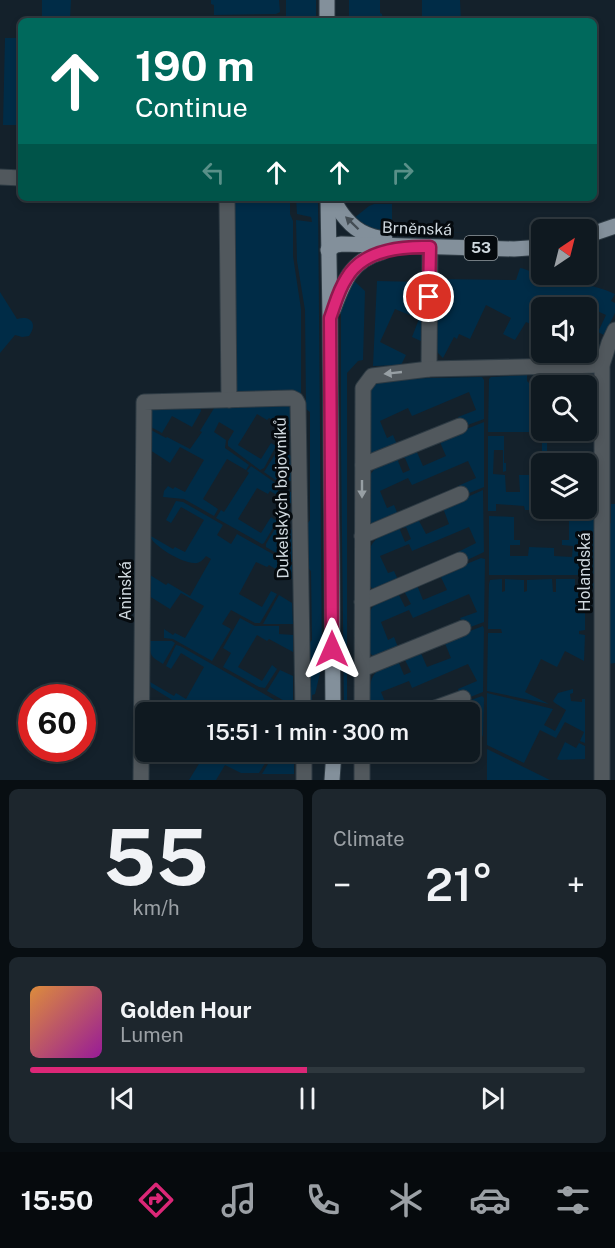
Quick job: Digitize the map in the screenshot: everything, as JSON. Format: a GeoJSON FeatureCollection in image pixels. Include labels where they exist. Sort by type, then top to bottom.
{"type":"FeatureCollection","features":[{"type":"Feature","properties":{"kind":"main road"},"geometry":{"type":"LineString","coordinates":[[327,0],[327,18]]}},
{"type":"Feature","properties":{"kind":"main road"},"geometry":{"type":"LineString","coordinates":[[328,201],[333,702]]}},
{"type":"Feature","properties":{"kind":"main road"},"geometry":{"type":"LineString","coordinates":[[335,201],[350,223],[363,233],[425,247]]}},
{"type":"Feature","properties":{"kind":"main road"},"geometry":{"type":"LineString","coordinates":[[597,232],[615,226]]}},
{"type":"Feature","properties":{"kind":"main road","name":"Brněnská"},"geometry":{"type":"LineString","coordinates":[[328,250],[342,244],[531,248]]}},
{"type":"Feature","properties":{"kind":"main road"},"geometry":{"type":"LineString","coordinates":[[328,250],[339,255],[425,247]]}},
{"type":"Feature","properties":{"kind":"main road"},"geometry":{"type":"LineString","coordinates":[[330,318],[350,272],[370,256],[382,252]]}},
{"type":"Feature","properties":{"kind":"main road"},"geometry":{"type":"LineString","coordinates":[[332,780],[333,762]]}},
{"type":"Feature","properties":{"kind":"street"},"geometry":{"type":"LineString","coordinates":[[0,177],[18,178]]}},
{"type":"Feature","properties":{"kind":"street"},"geometry":{"type":"LineString","coordinates":[[227,201],[229,400]]}},
{"type":"Feature","properties":{"kind":"street"},"geometry":{"type":"LineString","coordinates":[[425,247],[429,369]]}},
{"type":"Feature","properties":{"kind":"street","name":"Holandská"},"geometry":{"type":"LineString","coordinates":[[602,780],[608,704],[603,577],[602,365],[615,330]]}},
{"type":"Feature","properties":{"kind":"street"},"geometry":{"type":"LineString","coordinates":[[362,702],[363,388],[369,378],[372,375],[429,369],[602,365]]}},
{"type":"Feature","properties":{"kind":"street","name":"Dukelských bojovníků"},"geometry":{"type":"LineString","coordinates":[[144,402],[292,398],[296,400],[298,404],[303,702]]}},
{"type":"Feature","properties":{"kind":"street","name":"Aninská"},"geometry":{"type":"LineString","coordinates":[[141,780],[144,402]]}},
{"type":"Feature","properties":{"kind":"street"},"geometry":{"type":"LineString","coordinates":[[363,465],[460,426]]}},
{"type":"Feature","properties":{"kind":"street"},"geometry":{"type":"LineString","coordinates":[[362,536],[461,494]]}},
{"type":"Feature","properties":{"kind":"street"},"geometry":{"type":"LineString","coordinates":[[362,602],[460,560]]}},
{"type":"Feature","properties":{"kind":"street"},"geometry":{"type":"LineString","coordinates":[[362,669],[464,628]]}},
{"type":"Feature","properties":{"kind":"street"},"geometry":{"type":"LineString","coordinates":[[452,702],[463,698]]}},
{"type":"Feature","properties":{"kind":"street"},"geometry":{"type":"LineString","coordinates":[[304,762],[304,780]]}},
{"type":"Feature","properties":{"kind":"street"},"geometry":{"type":"LineString","coordinates":[[362,762],[362,780]]}},
{"type":"Feature","properties":{"kind":"shaded area"},"geometry":{"type":"Polygon","coordinates":[[[42,0],[71,0],[70,18],[42,18],[42,0]]]}},
{"type":"Feature","properties":{"kind":"shaded area"},"geometry":{"type":"Polygon","coordinates":[[[211,0],[279,0],[280,12],[276,14],[214,15],[214,5],[211,4],[211,0]]]}},
{"type":"Feature","properties":{"kind":"shaded area"},"geometry":{"type":"Polygon","coordinates":[[[286,0],[316,0],[316,18],[286,17],[286,0]]]}},
{"type":"Feature","properties":{"kind":"shaded area"},"geometry":{"type":"Polygon","coordinates":[[[349,0],[380,0],[380,13],[383,18],[349,18],[349,0]]]}},
{"type":"Feature","properties":{"kind":"shaded area"},"geometry":{"type":"Polygon","coordinates":[[[422,0],[460,0],[461,18],[422,18],[422,0]]]}},
{"type":"Feature","properties":{"kind":"shaded area"},"geometry":{"type":"Polygon","coordinates":[[[5,38],[18,38],[18,125],[3,125],[5,38]]]}},
{"type":"Feature","properties":{"kind":"shaded area"},"geometry":{"type":"Polygon","coordinates":[[[233,201],[290,201],[290,214],[293,221],[293,256],[301,309],[301,393],[270,396],[235,393],[233,201]]]}},
{"type":"Feature","properties":{"kind":"shaded area"},"geometry":{"type":"Polygon","coordinates":[[[296,201],[318,201],[322,665],[315,694],[312,695],[312,702],[308,702],[308,645],[312,640],[311,571],[307,567],[306,526],[310,520],[310,412],[306,409],[305,310],[297,261],[296,220],[312,222],[311,217],[297,214],[296,201]]]}},
{"type":"Feature","properties":{"kind":"shaded area"},"geometry":{"type":"Polygon","coordinates":[[[374,204],[392,204],[392,231],[468,233],[378,232],[353,219],[374,204]]]}},
{"type":"Feature","properties":{"kind":"shaded area"},"geometry":{"type":"Polygon","coordinates":[[[520,268],[531,271],[531,285],[588,285],[606,290],[615,294],[611,301],[615,303],[615,313],[604,335],[598,332],[606,315],[597,311],[597,297],[531,297],[531,324],[526,322],[515,340],[503,334],[511,318],[486,305],[470,339],[459,334],[457,339],[454,337],[443,358],[438,353],[436,279],[516,280],[520,268]]]}},
{"type":"Feature","properties":{"kind":"shaded area"},"geometry":{"type":"Polygon","coordinates":[[[351,278],[365,291],[363,360],[358,361],[347,373],[347,702],[344,702],[341,304],[351,278]]]}},
{"type":"Feature","properties":{"kind":"shaded area"},"geometry":{"type":"Polygon","coordinates":[[[377,281],[422,282],[424,284],[423,342],[412,337],[419,319],[395,309],[380,342],[406,355],[401,365],[373,366],[377,281]]]}},
{"type":"Feature","properties":{"kind":"shaded area"},"geometry":{"type":"Polygon","coordinates":[[[0,292],[17,319],[29,319],[33,328],[29,336],[15,335],[0,353],[0,292]]]}},
{"type":"Feature","properties":{"kind":"shaded area"},"geometry":{"type":"Polygon","coordinates":[[[527,375],[527,381],[531,384],[531,432],[488,432],[489,379],[527,375]]]}},
{"type":"Feature","properties":{"kind":"shaded area"},"geometry":{"type":"Polygon","coordinates":[[[482,377],[484,380],[484,419],[462,427],[458,417],[476,410],[469,392],[412,416],[408,408],[380,421],[387,438],[393,435],[398,447],[375,457],[370,454],[370,392],[378,382],[385,379],[482,377]]]}},
{"type":"Feature","properties":{"kind":"shaded area"},"geometry":{"type":"Polygon","coordinates":[[[287,404],[291,409],[291,431],[257,414],[238,445],[261,459],[271,443],[276,446],[264,468],[260,470],[228,446],[228,441],[234,431],[219,422],[214,432],[226,440],[225,448],[249,465],[246,470],[227,459],[203,499],[218,509],[214,516],[184,499],[163,497],[168,486],[185,492],[204,460],[180,447],[170,463],[150,450],[149,429],[190,449],[216,405],[287,404]]]}},
{"type":"Feature","properties":{"kind":"shaded area"},"geometry":{"type":"Polygon","coordinates":[[[200,406],[201,411],[192,427],[172,416],[162,433],[149,426],[150,407],[200,406]]]}},
{"type":"Feature","properties":{"kind":"shaded area"},"geometry":{"type":"Polygon","coordinates":[[[484,422],[484,487],[462,496],[458,486],[476,478],[468,461],[412,485],[408,478],[380,491],[387,508],[394,505],[399,517],[374,528],[370,524],[370,475],[376,467],[398,457],[403,473],[410,470],[405,458],[401,456],[416,450],[423,466],[446,456],[439,440],[484,422]]]}},
{"type":"Feature","properties":{"kind":"shaded area"},"geometry":{"type":"Polygon","coordinates":[[[488,436],[504,436],[506,471],[503,472],[503,450],[494,450],[493,474],[505,475],[506,492],[520,492],[519,475],[531,475],[531,510],[525,510],[524,506],[496,504],[496,511],[488,511],[488,436]]]}},
{"type":"Feature","properties":{"kind":"shaded area"},"geometry":{"type":"Polygon","coordinates":[[[542,441],[547,441],[547,453],[542,453],[542,441]]]}},
{"type":"Feature","properties":{"kind":"shaded area"},"geometry":{"type":"Polygon","coordinates":[[[279,448],[291,456],[291,481],[277,481],[264,472],[279,448]]]}},
{"type":"Feature","properties":{"kind":"shaded area"},"geometry":{"type":"Polygon","coordinates":[[[251,466],[277,484],[278,491],[291,492],[292,504],[270,491],[268,494],[257,488],[238,519],[261,533],[271,517],[277,521],[262,544],[216,518],[221,510],[224,512],[249,473],[247,471],[251,466]]]}},
{"type":"Feature","properties":{"kind":"shaded area"},"geometry":{"type":"Polygon","coordinates":[[[483,490],[484,552],[463,562],[458,552],[476,543],[469,527],[412,551],[409,544],[380,556],[388,573],[394,571],[399,582],[376,592],[370,586],[370,548],[379,537],[400,526],[405,542],[411,539],[406,527],[402,525],[418,519],[426,534],[449,524],[443,508],[483,490]]]}},
{"type":"Feature","properties":{"kind":"shaded area"},"geometry":{"type":"Polygon","coordinates":[[[176,501],[183,502],[223,525],[217,535],[231,544],[237,534],[292,565],[292,579],[269,565],[267,567],[256,562],[239,594],[262,607],[271,591],[277,594],[260,623],[255,623],[231,610],[222,624],[231,629],[212,661],[173,639],[164,638],[164,629],[173,635],[175,633],[185,638],[204,606],[181,593],[170,609],[149,596],[150,575],[190,596],[211,559],[206,556],[196,563],[182,560],[162,549],[149,535],[173,549],[175,547],[185,552],[204,520],[181,507],[171,523],[166,520],[176,501]]]}},
{"type":"Feature","properties":{"kind":"shaded area"},"geometry":{"type":"Polygon","coordinates":[[[611,504],[615,504],[615,663],[608,664],[608,524],[611,523],[611,504]]]}},
{"type":"Feature","properties":{"kind":"shaded area"},"geometry":{"type":"Polygon","coordinates":[[[489,516],[514,517],[514,540],[520,540],[520,545],[510,545],[510,556],[528,556],[529,547],[554,548],[554,556],[572,557],[573,546],[562,545],[562,540],[569,540],[569,519],[595,519],[594,574],[489,575],[489,516]]]}},
{"type":"Feature","properties":{"kind":"shaded area"},"geometry":{"type":"Polygon","coordinates":[[[279,522],[292,530],[292,562],[266,547],[279,522]]]}},
{"type":"Feature","properties":{"kind":"shaded area"},"geometry":{"type":"Polygon","coordinates":[[[481,558],[485,559],[484,622],[465,629],[460,618],[477,612],[469,594],[413,618],[409,610],[381,622],[388,640],[394,637],[399,650],[376,659],[370,653],[370,611],[376,604],[384,598],[401,592],[402,594],[399,595],[405,607],[411,604],[404,591],[417,585],[423,600],[447,590],[440,575],[481,558]]]}},
{"type":"Feature","properties":{"kind":"shaded area"},"geometry":{"type":"Polygon","coordinates":[[[502,579],[502,592],[505,591],[505,579],[524,580],[524,592],[527,591],[527,580],[552,579],[553,592],[556,592],[556,579],[575,579],[575,592],[578,592],[579,580],[594,583],[594,588],[585,595],[585,630],[579,631],[579,634],[585,635],[584,661],[565,651],[557,667],[541,659],[525,692],[549,704],[487,691],[488,633],[502,633],[501,629],[488,629],[489,584],[490,580],[502,579]]]}},
{"type":"Feature","properties":{"kind":"shaded area"},"geometry":{"type":"Polygon","coordinates":[[[279,595],[292,603],[293,624],[263,624],[279,595]]]}},
{"type":"Feature","properties":{"kind":"shaded area"},"geometry":{"type":"Polygon","coordinates":[[[240,618],[255,626],[279,626],[279,634],[293,635],[293,652],[257,635],[238,667],[262,681],[272,665],[277,669],[265,688],[223,667],[231,653],[223,648],[240,618]]]}},
{"type":"Feature","properties":{"kind":"shaded area"},"geometry":{"type":"Polygon","coordinates":[[[483,626],[483,692],[465,699],[460,695],[458,689],[477,681],[468,664],[412,688],[409,681],[381,692],[385,702],[370,702],[371,684],[375,673],[400,659],[402,661],[399,663],[404,675],[411,672],[403,659],[420,651],[427,667],[451,658],[444,641],[483,626]]]}},
{"type":"Feature","properties":{"kind":"shaded area"},"geometry":{"type":"Polygon","coordinates":[[[150,641],[175,643],[163,664],[152,655],[150,641]]]}},
{"type":"Feature","properties":{"kind":"shaded area"},"geometry":{"type":"Polygon","coordinates":[[[176,645],[180,646],[278,702],[175,702],[151,687],[150,682],[174,696],[176,693],[186,699],[204,667],[181,653],[171,669],[166,666],[176,645]]]}},
{"type":"Feature","properties":{"kind":"shaded area"},"geometry":{"type":"Polygon","coordinates":[[[280,670],[293,676],[293,702],[286,702],[267,691],[280,670]]]}},
{"type":"Feature","properties":{"kind":"shaded area"},"geometry":{"type":"Polygon","coordinates":[[[573,689],[573,693],[570,694],[571,701],[582,702],[582,699],[585,699],[585,743],[580,741],[584,732],[565,722],[556,738],[540,730],[524,763],[487,745],[487,693],[553,709],[544,725],[555,731],[566,710],[553,701],[558,693],[573,689]]]}},
{"type":"Feature","properties":{"kind":"shaded area"},"geometry":{"type":"Polygon","coordinates":[[[482,696],[484,698],[481,739],[480,702],[466,702],[482,696]]]}},
{"type":"Feature","properties":{"kind":"shaded area"},"geometry":{"type":"Polygon","coordinates":[[[565,742],[576,748],[579,743],[585,746],[585,759],[557,759],[565,742]]]}},
{"type":"Feature","properties":{"kind":"shaded area"},"geometry":{"type":"Polygon","coordinates":[[[487,749],[550,780],[487,780],[487,749]]]}},
{"type":"Feature","properties":{"kind":"shaded area"},"geometry":{"type":"Polygon","coordinates":[[[200,762],[266,762],[259,773],[241,773],[225,765],[216,780],[189,780],[200,762]]]}},
{"type":"Feature","properties":{"kind":"shaded area"},"geometry":{"type":"Polygon","coordinates":[[[269,762],[294,762],[294,774],[262,774],[269,762]]]}},
{"type":"Feature","properties":{"kind":"route"},"geometry":{"type":"LineString","coordinates":[[332,649],[330,318],[350,272],[370,256],[396,249],[430,247],[429,297]]}}]}
